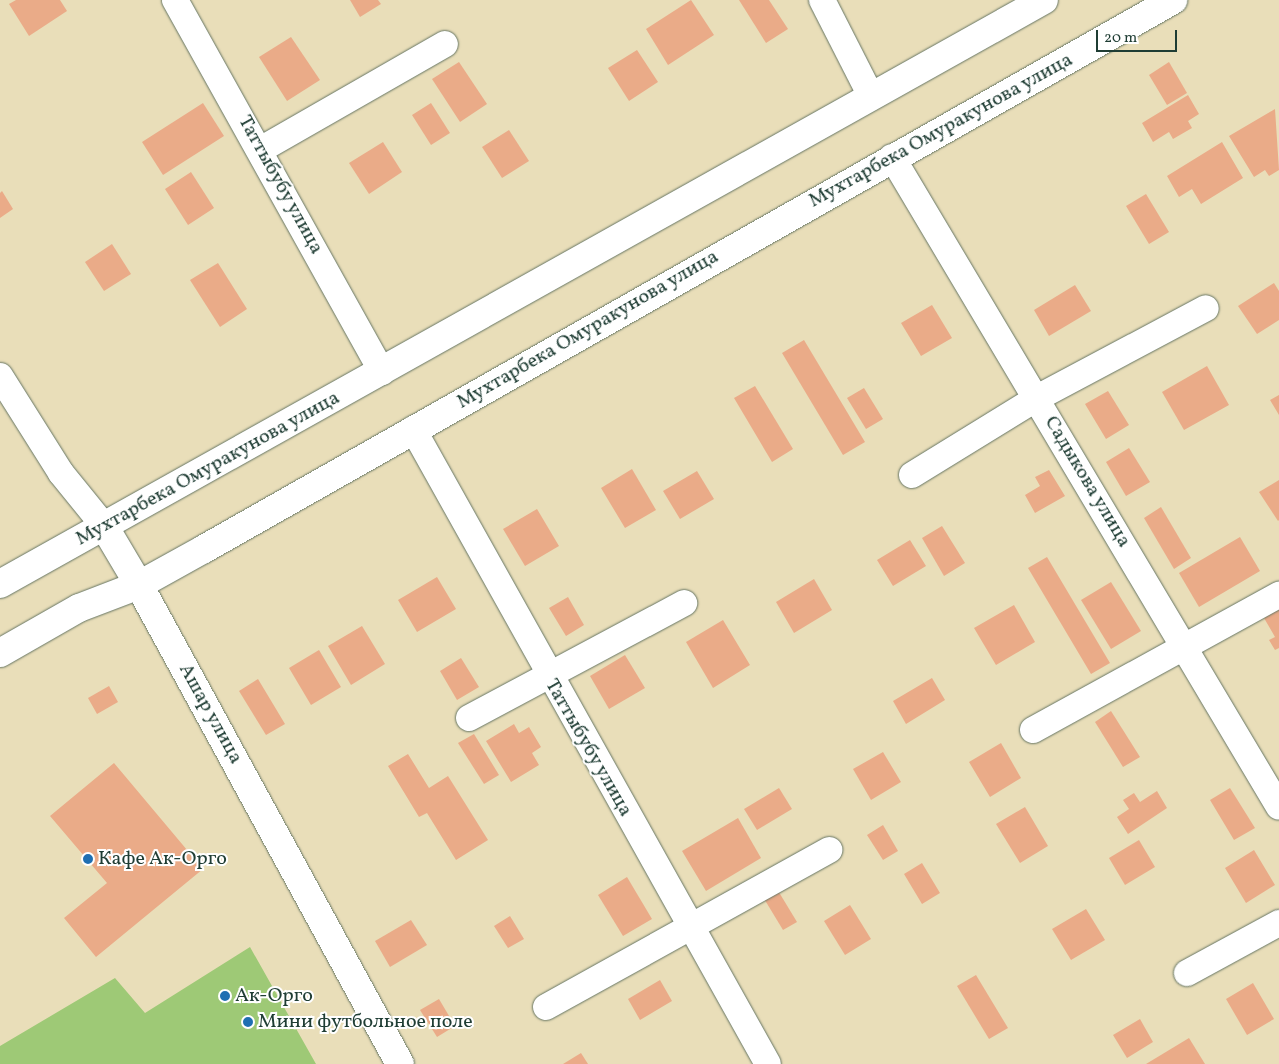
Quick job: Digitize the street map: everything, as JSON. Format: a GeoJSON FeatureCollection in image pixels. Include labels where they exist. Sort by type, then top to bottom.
{"type":"FeatureCollection","features":[{"type":"Feature","properties":{"kind":"main road","name":"Мухтарбека Омуракунова улица"},"geometry":{"type":"LineString","coordinates":[[0,584],[1044,0]]}},
{"type":"Feature","properties":{"kind":"main road","name":"Мухтарбека Омуракунова улица"},"geometry":{"type":"LineString","coordinates":[[0,652],[79,608],[139,584],[1173,0]]}},
{"type":"Feature","properties":{"kind":"main road","name":"Ашар улица"},"geometry":{"type":"LineString","coordinates":[[104,526],[139,584],[400,1064]]}},
{"type":"Feature","properties":{"kind":"street","name":"Таттыбубу улица"},"geometry":{"type":"LineString","coordinates":[[175,0],[382,372]]}},
{"type":"Feature","properties":{"kind":"street"},"geometry":{"type":"LineString","coordinates":[[822,0],[871,96]]}},
{"type":"Feature","properties":{"kind":"street"},"geometry":{"type":"LineString","coordinates":[[260,150],[445,44]]}},
{"type":"Feature","properties":{"kind":"street","name":"Садыкова улица"},"geometry":{"type":"LineString","coordinates":[[892,157],[1185,645],[1279,807]]}},
{"type":"Feature","properties":{"kind":"street"},"geometry":{"type":"LineString","coordinates":[[912,475],[1037,398],[1206,308]]}},
{"type":"Feature","properties":{"kind":"street","name":"Ашар улица"},"geometry":{"type":"LineString","coordinates":[[0,376],[61,473],[104,526]]}},
{"type":"Feature","properties":{"kind":"street","name":"Таттыбубу улица"},"geometry":{"type":"LineString","coordinates":[[412,429],[548,678],[768,1064]]}},
{"type":"Feature","properties":{"kind":"street"},"geometry":{"type":"LineString","coordinates":[[1033,730],[1279,595]]}},
{"type":"Feature","properties":{"kind":"street"},"geometry":{"type":"LineString","coordinates":[[469,718],[548,678],[684,603]]}},
{"type":"Feature","properties":{"kind":"street"},"geometry":{"type":"LineString","coordinates":[[546,1007],[829,850]]}},
{"type":"Feature","properties":{"kind":"street"},"geometry":{"type":"LineString","coordinates":[[1187,973],[1279,923]]}},
{"type":"Feature","properties":{"kind":"green space","name":"Ак-Орго"},"geometry":{"type":"Polygon","coordinates":[[[250,947],[316,1064],[0,1064],[0,1046],[115,978],[145,1013],[250,947]]]}},
{"type":"Feature","properties":{"kind":"building"},"geometry":{"type":"Polygon","coordinates":[[[16,0],[60,0],[67,11],[29,36],[9,4],[16,0]]]}},
{"type":"Feature","properties":{"kind":"building"},"geometry":{"type":"Polygon","coordinates":[[[350,0],[378,0],[381,4],[360,17],[350,0]]]}},
{"type":"Feature","properties":{"kind":"building"},"geometry":{"type":"Polygon","coordinates":[[[691,0],[714,35],[668,65],[646,29],[691,0]]]}},
{"type":"Feature","properties":{"kind":"building"},"geometry":{"type":"Polygon","coordinates":[[[739,0],[769,0],[788,29],[766,43],[739,0]]]}},
{"type":"Feature","properties":{"kind":"building"},"geometry":{"type":"Polygon","coordinates":[[[291,37],[320,80],[287,101],[259,57],[291,37]]]}},
{"type":"Feature","properties":{"kind":"building"},"geometry":{"type":"Polygon","coordinates":[[[637,50],[658,82],[629,101],[608,68],[637,50]]]}},
{"type":"Feature","properties":{"kind":"building"},"geometry":{"type":"Polygon","coordinates":[[[459,62],[487,104],[460,122],[432,79],[459,62]]]}},
{"type":"Feature","properties":{"kind":"building"},"geometry":{"type":"Polygon","coordinates":[[[1169,62],[1187,93],[1167,105],[1149,75],[1169,62]]]}},
{"type":"Feature","properties":{"kind":"building"},"geometry":{"type":"Polygon","coordinates":[[[1188,95],[1199,114],[1188,121],[1192,128],[1173,139],[1169,132],[1153,142],[1142,123],[1188,95]]]}},
{"type":"Feature","properties":{"kind":"building"},"geometry":{"type":"Polygon","coordinates":[[[203,103],[224,136],[163,175],[142,142],[203,103]]]}},
{"type":"Feature","properties":{"kind":"building"},"geometry":{"type":"Polygon","coordinates":[[[431,103],[450,133],[431,145],[412,115],[431,103]]]}},
{"type":"Feature","properties":{"kind":"building"},"geometry":{"type":"Polygon","coordinates":[[[1275,109],[1279,170],[1269,176],[1265,170],[1254,177],[1229,136],[1275,109]]]}},
{"type":"Feature","properties":{"kind":"building"},"geometry":{"type":"Polygon","coordinates":[[[509,130],[529,161],[502,178],[482,147],[509,130]]]}},
{"type":"Feature","properties":{"kind":"building"},"geometry":{"type":"Polygon","coordinates":[[[383,142],[402,172],[369,194],[349,163],[383,142]]]}},
{"type":"Feature","properties":{"kind":"building"},"geometry":{"type":"Polygon","coordinates":[[[1222,142],[1243,178],[1201,204],[1192,189],[1179,197],[1167,176],[1222,142]]]}},
{"type":"Feature","properties":{"kind":"building"},"geometry":{"type":"Polygon","coordinates":[[[191,172],[214,208],[188,225],[165,189],[191,172]]]}},
{"type":"Feature","properties":{"kind":"building"},"geometry":{"type":"Polygon","coordinates":[[[2,191],[13,209],[0,218],[0,193],[2,191]]]}},
{"type":"Feature","properties":{"kind":"building"},"geometry":{"type":"Polygon","coordinates":[[[1146,194],[1169,232],[1149,244],[1126,206],[1146,194]]]}},
{"type":"Feature","properties":{"kind":"building"},"geometry":{"type":"Polygon","coordinates":[[[112,244],[131,274],[104,291],[85,262],[112,244]]]}},
{"type":"Feature","properties":{"kind":"building"},"geometry":{"type":"Polygon","coordinates":[[[218,263],[247,309],[220,327],[190,280],[218,263]]]}},
{"type":"Feature","properties":{"kind":"building"},"geometry":{"type":"Polygon","coordinates":[[[1274,283],[1279,291],[1279,320],[1257,334],[1238,306],[1274,283]]]}},
{"type":"Feature","properties":{"kind":"building"},"geometry":{"type":"Polygon","coordinates":[[[1075,285],[1091,311],[1049,336],[1034,310],[1075,285]]]}},
{"type":"Feature","properties":{"kind":"building"},"geometry":{"type":"Polygon","coordinates":[[[932,305],[952,338],[921,356],[901,323],[932,305]]]}},
{"type":"Feature","properties":{"kind":"building"},"geometry":{"type":"Polygon","coordinates":[[[804,340],[865,442],[843,455],[782,353],[804,340]]]}},
{"type":"Feature","properties":{"kind":"building"},"geometry":{"type":"Polygon","coordinates":[[[1207,366],[1229,405],[1184,430],[1162,392],[1207,366]]]}},
{"type":"Feature","properties":{"kind":"building"},"geometry":{"type":"Polygon","coordinates":[[[755,386],[793,449],[772,462],[734,398],[755,386]]]}},
{"type":"Feature","properties":{"kind":"building"},"geometry":{"type":"Polygon","coordinates":[[[864,388],[883,419],[866,429],[847,398],[864,388]]]}},
{"type":"Feature","properties":{"kind":"building"},"geometry":{"type":"Polygon","coordinates":[[[1108,391],[1129,425],[1106,439],[1085,404],[1108,391]]]}},
{"type":"Feature","properties":{"kind":"building"},"geometry":{"type":"Polygon","coordinates":[[[1279,395],[1279,415],[1270,400],[1279,395]]]}},
{"type":"Feature","properties":{"kind":"building"},"geometry":{"type":"Polygon","coordinates":[[[1129,448],[1150,482],[1126,496],[1106,462],[1129,448]]]}},
{"type":"Feature","properties":{"kind":"building"},"geometry":{"type":"Polygon","coordinates":[[[632,469],[656,510],[625,528],[601,488],[632,469]]]}},
{"type":"Feature","properties":{"kind":"building"},"geometry":{"type":"Polygon","coordinates":[[[1049,470],[1065,496],[1035,513],[1025,495],[1040,486],[1035,477],[1049,470]]]}},
{"type":"Feature","properties":{"kind":"building"},"geometry":{"type":"Polygon","coordinates":[[[697,471],[714,499],[680,519],[663,491],[697,471]]]}},
{"type":"Feature","properties":{"kind":"building"},"geometry":{"type":"Polygon","coordinates":[[[1279,480],[1279,520],[1278,521],[1259,492],[1279,480]]]}},
{"type":"Feature","properties":{"kind":"building"},"geometry":{"type":"Polygon","coordinates":[[[1161,507],[1191,558],[1174,569],[1144,518],[1161,507]]]}},
{"type":"Feature","properties":{"kind":"building"},"geometry":{"type":"Polygon","coordinates":[[[537,509],[559,546],[525,566],[503,529],[537,509]]]}},
{"type":"Feature","properties":{"kind":"building"},"geometry":{"type":"Polygon","coordinates":[[[942,526],[965,563],[944,576],[922,538],[942,526]]]}},
{"type":"Feature","properties":{"kind":"building"},"geometry":{"type":"Polygon","coordinates":[[[1240,537],[1260,571],[1199,607],[1179,573],[1240,537]]]}},
{"type":"Feature","properties":{"kind":"building"},"geometry":{"type":"Polygon","coordinates":[[[910,540],[926,566],[893,586],[877,560],[910,540]]]}},
{"type":"Feature","properties":{"kind":"building"},"geometry":{"type":"Polygon","coordinates":[[[1047,557],[1110,663],[1091,674],[1028,568],[1047,557]]]}},
{"type":"Feature","properties":{"kind":"building"},"geometry":{"type":"Polygon","coordinates":[[[437,577],[456,609],[417,632],[398,600],[437,577]]]}},
{"type":"Feature","properties":{"kind":"building"},"geometry":{"type":"Polygon","coordinates":[[[814,579],[832,610],[794,633],[776,602],[814,579]]]}},
{"type":"Feature","properties":{"kind":"building"},"geometry":{"type":"Polygon","coordinates":[[[1111,582],[1141,631],[1111,649],[1081,600],[1111,582]]]}},
{"type":"Feature","properties":{"kind":"building"},"geometry":{"type":"Polygon","coordinates":[[[568,597],[584,625],[566,636],[549,608],[568,597]]]}},
{"type":"Feature","properties":{"kind":"building"},"geometry":{"type":"Polygon","coordinates":[[[1014,605],[1035,642],[996,665],[974,628],[1014,605]]]}},
{"type":"Feature","properties":{"kind":"building"},"geometry":{"type":"Polygon","coordinates":[[[1279,609],[1279,648],[1275,650],[1269,640],[1275,637],[1264,618],[1279,609]]]}},
{"type":"Feature","properties":{"kind":"building"},"geometry":{"type":"Polygon","coordinates":[[[723,620],[750,665],[713,688],[686,642],[723,620]]]}},
{"type":"Feature","properties":{"kind":"building"},"geometry":{"type":"Polygon","coordinates":[[[362,626],[385,664],[351,685],[328,646],[362,626]]]}},
{"type":"Feature","properties":{"kind":"building"},"geometry":{"type":"Polygon","coordinates":[[[319,650],[341,687],[311,705],[289,668],[319,650]]]}},
{"type":"Feature","properties":{"kind":"building"},"geometry":{"type":"Polygon","coordinates":[[[625,655],[645,688],[609,709],[590,676],[625,655]]]}},
{"type":"Feature","properties":{"kind":"building"},"geometry":{"type":"Polygon","coordinates":[[[461,658],[479,687],[457,700],[440,671],[461,658]]]}},
{"type":"Feature","properties":{"kind":"building"},"geometry":{"type":"Polygon","coordinates":[[[932,678],[945,700],[906,724],[893,701],[932,678]]]}},
{"type":"Feature","properties":{"kind":"building"},"geometry":{"type":"Polygon","coordinates":[[[258,679],[285,724],[266,735],[239,691],[258,679]]]}},
{"type":"Feature","properties":{"kind":"building"},"geometry":{"type":"Polygon","coordinates":[[[109,686],[118,702],[97,714],[88,698],[109,686]]]}},
{"type":"Feature","properties":{"kind":"building"},"geometry":{"type":"Polygon","coordinates":[[[1111,711],[1140,757],[1123,767],[1095,722],[1111,711]]]}},
{"type":"Feature","properties":{"kind":"building"},"geometry":{"type":"Polygon","coordinates":[[[514,724],[519,733],[529,727],[541,747],[532,753],[539,765],[511,782],[486,741],[514,724]]]}},
{"type":"Feature","properties":{"kind":"building"},"geometry":{"type":"Polygon","coordinates":[[[474,734],[499,775],[484,784],[458,743],[474,734]]]}},
{"type":"Feature","properties":{"kind":"building"},"geometry":{"type":"Polygon","coordinates":[[[1001,743],[1021,778],[990,797],[969,762],[1001,743]]]}},
{"type":"Feature","properties":{"kind":"building"},"geometry":{"type":"Polygon","coordinates":[[[883,752],[901,782],[871,800],[853,769],[883,752]]]}},
{"type":"Feature","properties":{"kind":"building"},"geometry":{"type":"Polygon","coordinates":[[[408,754],[429,788],[448,776],[488,840],[456,860],[427,813],[419,817],[388,766],[408,754]]]}},
{"type":"Feature","properties":{"kind":"building"},"geometry":{"type":"Polygon","coordinates":[[[114,763],[203,869],[96,957],[64,918],[107,883],[50,816],[114,763]]]}},
{"type":"Feature","properties":{"kind":"building"},"geometry":{"type":"Polygon","coordinates":[[[779,788],[792,809],[757,830],[744,809],[779,788]]]}},
{"type":"Feature","properties":{"kind":"building"},"geometry":{"type":"Polygon","coordinates":[[[1230,788],[1255,828],[1234,840],[1210,800],[1230,788]]]}},
{"type":"Feature","properties":{"kind":"building"},"geometry":{"type":"Polygon","coordinates":[[[1157,791],[1167,808],[1128,834],[1117,817],[1129,809],[1123,800],[1134,793],[1140,802],[1157,791]]]}},
{"type":"Feature","properties":{"kind":"building"},"geometry":{"type":"Polygon","coordinates":[[[1025,807],[1048,846],[1020,863],[996,824],[1025,807]]]}},
{"type":"Feature","properties":{"kind":"building"},"geometry":{"type":"Polygon","coordinates":[[[738,818],[761,858],[706,891],[682,851],[738,818]]]}},
{"type":"Feature","properties":{"kind":"building"},"geometry":{"type":"Polygon","coordinates":[[[883,825],[898,851],[883,860],[867,835],[883,825]]]}},
{"type":"Feature","properties":{"kind":"building"},"geometry":{"type":"Polygon","coordinates":[[[1139,840],[1155,867],[1125,885],[1109,858],[1139,840]]]}},
{"type":"Feature","properties":{"kind":"building"},"geometry":{"type":"Polygon","coordinates":[[[1254,850],[1275,885],[1246,903],[1225,868],[1254,850]]]}},
{"type":"Feature","properties":{"kind":"building"},"geometry":{"type":"Polygon","coordinates":[[[922,863],[940,893],[922,904],[904,874],[922,863]]]}},
{"type":"Feature","properties":{"kind":"building"},"geometry":{"type":"Polygon","coordinates":[[[627,877],[652,919],[623,936],[598,895],[627,877]]]}},
{"type":"Feature","properties":{"kind":"building"},"geometry":{"type":"Polygon","coordinates":[[[777,889],[797,922],[783,930],[763,897],[777,889]]]}},
{"type":"Feature","properties":{"kind":"building"},"geometry":{"type":"Polygon","coordinates":[[[850,905],[871,939],[845,955],[824,921],[850,905]]]}},
{"type":"Feature","properties":{"kind":"building"},"geometry":{"type":"Polygon","coordinates":[[[1086,909],[1105,940],[1071,960],[1052,929],[1086,909]]]}},
{"type":"Feature","properties":{"kind":"building"},"geometry":{"type":"Polygon","coordinates":[[[510,916],[524,939],[508,948],[494,926],[510,916]]]}},
{"type":"Feature","properties":{"kind":"building"},"geometry":{"type":"Polygon","coordinates":[[[411,920],[427,945],[390,967],[375,941],[411,920]]]}},
{"type":"Feature","properties":{"kind":"building"},"geometry":{"type":"Polygon","coordinates":[[[976,975],[1008,1028],[989,1039],[957,986],[976,975]]]}},
{"type":"Feature","properties":{"kind":"building"},"geometry":{"type":"Polygon","coordinates":[[[660,980],[672,1001],[640,1020],[628,999],[660,980]]]}},
{"type":"Feature","properties":{"kind":"building"},"geometry":{"type":"Polygon","coordinates":[[[1253,983],[1274,1019],[1247,1035],[1226,999],[1253,983]]]}},
{"type":"Feature","properties":{"kind":"building"},"geometry":{"type":"Polygon","coordinates":[[[439,999],[455,1026],[437,1037],[420,1010],[439,999]]]}},
{"type":"Feature","properties":{"kind":"building"},"geometry":{"type":"Polygon","coordinates":[[[1140,1019],[1153,1042],[1127,1058],[1113,1035],[1140,1019]]]}},
{"type":"Feature","properties":{"kind":"building"},"geometry":{"type":"Polygon","coordinates":[[[1189,1038],[1205,1064],[1146,1064],[1189,1038]]]}},
{"type":"Feature","properties":{"kind":"building"},"geometry":{"type":"Polygon","coordinates":[[[581,1053],[588,1064],[563,1064],[581,1053]]]}},
{"type":"Feature","properties":{"kind":"place","name":"Кафе Ак-Орго"},"geometry":{"type":"Point","coordinates":[88,859]}},
{"type":"Feature","properties":{"kind":"place","name":"Ак-Орго"},"geometry":{"type":"Point","coordinates":[225,996]}},
{"type":"Feature","properties":{"kind":"place","name":"Мини футбольное поле"},"geometry":{"type":"Point","coordinates":[248,1022]}}]}
